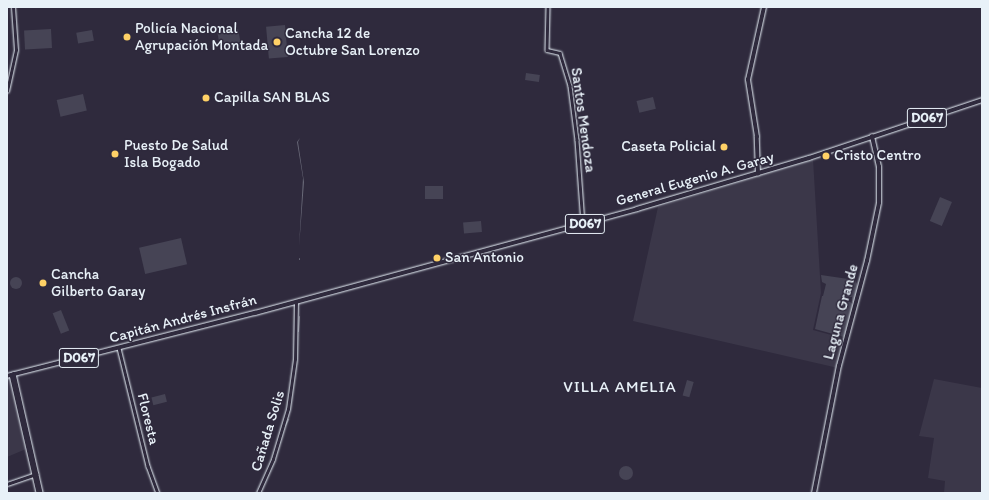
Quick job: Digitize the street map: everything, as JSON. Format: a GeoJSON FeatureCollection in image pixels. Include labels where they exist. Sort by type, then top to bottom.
{"type":"FeatureCollection","features":[{"type":"Feature","properties":{"kind":"main road"},"geometry":{"type":"LineString","coordinates":[[758,174],[757,137],[748,80],[764,7]]}},
{"type":"Feature","properties":{"kind":"main road","name":"General Eugenio A. Garay"},"geometry":{"type":"LineString","coordinates":[[296,302],[584,224],[758,174],[982,100]]}},
{"type":"Feature","properties":{"kind":"main road","name":"Laguna Grande"},"geometry":{"type":"LineString","coordinates":[[814,493],[839,366],[867,261],[879,203],[879,167],[872,137]]}},
{"type":"Feature","properties":{"kind":"main road","name":"Capitán Andrés Insfrán"},"geometry":{"type":"LineString","coordinates":[[7,376],[296,302]]}},
{"type":"Feature","properties":{"kind":"main road"},"geometry":{"type":"LineString","coordinates":[[13,375],[40,493]]}},
{"type":"Feature","properties":{"kind":"street"},"geometry":{"type":"LineString","coordinates":[[7,91],[16,50],[13,7]]}},
{"type":"Feature","properties":{"kind":"street","name":"Santos Mendoza"},"geometry":{"type":"LineString","coordinates":[[548,7],[547,50],[560,53],[570,86],[577,140],[584,224]]}},
{"type":"Feature","properties":{"kind":"street","name":"Cañada Solis"},"geometry":{"type":"LineString","coordinates":[[258,493],[273,459],[288,409],[295,359],[296,302]]}},
{"type":"Feature","properties":{"kind":"street","name":"Floresta"},"geometry":{"type":"LineString","coordinates":[[119,348],[148,466],[158,493]]}},
{"type":"Feature","properties":{"kind":"street"},"geometry":{"type":"LineString","coordinates":[[7,484],[36,474]]}},
{"type":"Feature","properties":{"kind":"shaded area","name":"Cancha 12 de Octubre San Lorenzo"},"geometry":{"type":"Polygon","coordinates":[[[285,25],[288,57],[269,59],[266,27],[285,25]]]}},
{"type":"Feature","properties":{"kind":"shaded area"},"geometry":{"type":"Polygon","coordinates":[[[51,29],[52,48],[25,49],[24,30],[51,29]]]}},
{"type":"Feature","properties":{"kind":"shaded area"},"geometry":{"type":"Polygon","coordinates":[[[238,29],[241,45],[220,49],[217,33],[238,29]]]}},
{"type":"Feature","properties":{"kind":"shaded area"},"geometry":{"type":"Polygon","coordinates":[[[92,30],[94,41],[78,44],[76,33],[92,30]]]}},
{"type":"Feature","properties":{"kind":"shaded area"},"geometry":{"type":"Polygon","coordinates":[[[526,73],[540,75],[539,82],[525,80],[526,73]]]}},
{"type":"Feature","properties":{"kind":"shaded area"},"geometry":{"type":"Polygon","coordinates":[[[83,94],[87,111],[61,117],[57,100],[83,94]]]}},
{"type":"Feature","properties":{"kind":"shaded area"},"geometry":{"type":"Polygon","coordinates":[[[653,97],[656,109],[639,113],[637,101],[653,97]]]}},
{"type":"Feature","properties":{"kind":"shaded area"},"geometry":{"type":"Polygon","coordinates":[[[813,159],[821,293],[813,330],[846,339],[838,368],[633,321],[658,207],[813,159]]]}},
{"type":"Feature","properties":{"kind":"shaded area"},"geometry":{"type":"Polygon","coordinates":[[[425,186],[443,186],[443,199],[425,199],[425,186]]]}},
{"type":"Feature","properties":{"kind":"shaded area"},"geometry":{"type":"Polygon","coordinates":[[[940,197],[952,202],[942,226],[930,221],[940,197]]]}},
{"type":"Feature","properties":{"kind":"shaded area"},"geometry":{"type":"Polygon","coordinates":[[[481,221],[482,232],[464,234],[463,223],[481,221]]]}},
{"type":"Feature","properties":{"kind":"shaded area"},"geometry":{"type":"Polygon","coordinates":[[[181,238],[187,264],[145,274],[139,248],[181,238]]]}},
{"type":"Feature","properties":{"kind":"shaded area"},"geometry":{"type":"Polygon","coordinates":[[[821,275],[855,280],[858,286],[855,303],[852,302],[852,297],[847,297],[846,299],[854,305],[844,337],[815,329],[826,284],[822,282],[821,275]]]}},
{"type":"Feature","properties":{"kind":"shaded area"},"geometry":{"type":"Polygon","coordinates":[[[16,277],[20,279],[22,283],[20,287],[16,289],[12,287],[10,283],[12,279],[16,277]]]}},
{"type":"Feature","properties":{"kind":"shaded area"},"geometry":{"type":"Polygon","coordinates":[[[61,310],[69,330],[61,334],[53,313],[61,310]]]}},
{"type":"Feature","properties":{"kind":"shaded area"},"geometry":{"type":"Polygon","coordinates":[[[10,378],[26,449],[7,457],[7,379],[10,378]]]}},
{"type":"Feature","properties":{"kind":"shaded area"},"geometry":{"type":"Polygon","coordinates":[[[934,379],[982,388],[982,493],[944,493],[945,481],[928,478],[934,438],[919,436],[934,379]]]}},
{"type":"Feature","properties":{"kind":"shaded area"},"geometry":{"type":"Polygon","coordinates":[[[687,380],[694,382],[689,397],[683,395],[687,380]]]}},
{"type":"Feature","properties":{"kind":"shaded area"},"geometry":{"type":"Polygon","coordinates":[[[165,394],[167,402],[153,405],[151,397],[165,394]]]}},
{"type":"Feature","properties":{"kind":"shaded area"},"geometry":{"type":"Polygon","coordinates":[[[623,466],[629,466],[633,470],[633,476],[629,480],[623,480],[619,476],[619,470],[623,466]]]}},
{"type":"Feature","properties":{"kind":"water"},"geometry":{"type":"Polygon","coordinates":[[[300,138],[298,142],[304,182],[299,247],[303,178],[297,142],[300,138]]]}},
{"type":"Feature","properties":{"kind":"waterway"},"geometry":{"type":"LineString","coordinates":[[298,331],[299,316]]}},
{"type":"Feature","properties":{"kind":"waterway"},"geometry":{"type":"LineString","coordinates":[[285,425],[288,419]]}},
{"type":"Feature","properties":{"kind":"place","name":"Policía Nacional Agrupación Montada"},"geometry":{"type":"Point","coordinates":[127,37]}},
{"type":"Feature","properties":{"kind":"place","name":"Cancha 12 de Octubre San Lorenzo"},"geometry":{"type":"Point","coordinates":[277,42]}},
{"type":"Feature","properties":{"kind":"place","name":"Capilla SAN BLAS"},"geometry":{"type":"Point","coordinates":[206,98]}},
{"type":"Feature","properties":{"kind":"place","name":"Caseta Policial"},"geometry":{"type":"Point","coordinates":[724,147]}},
{"type":"Feature","properties":{"kind":"place","name":"Puesto De Salud Isla Bogado"},"geometry":{"type":"Point","coordinates":[115,154]}},
{"type":"Feature","properties":{"kind":"place","name":"Cristo Centro"},"geometry":{"type":"Point","coordinates":[826,156]}},
{"type":"Feature","properties":{"kind":"place","name":"San Antonio"},"geometry":{"type":"Point","coordinates":[437,258]}},
{"type":"Feature","properties":{"kind":"place","name":"Cancha Gilberto Garay"},"geometry":{"type":"Point","coordinates":[43,283]}},
{"type":"Feature","properties":{"kind":"district","name":"VILLA AMELIA"},"geometry":{"type":"Point","coordinates":[620,387]}}]}
